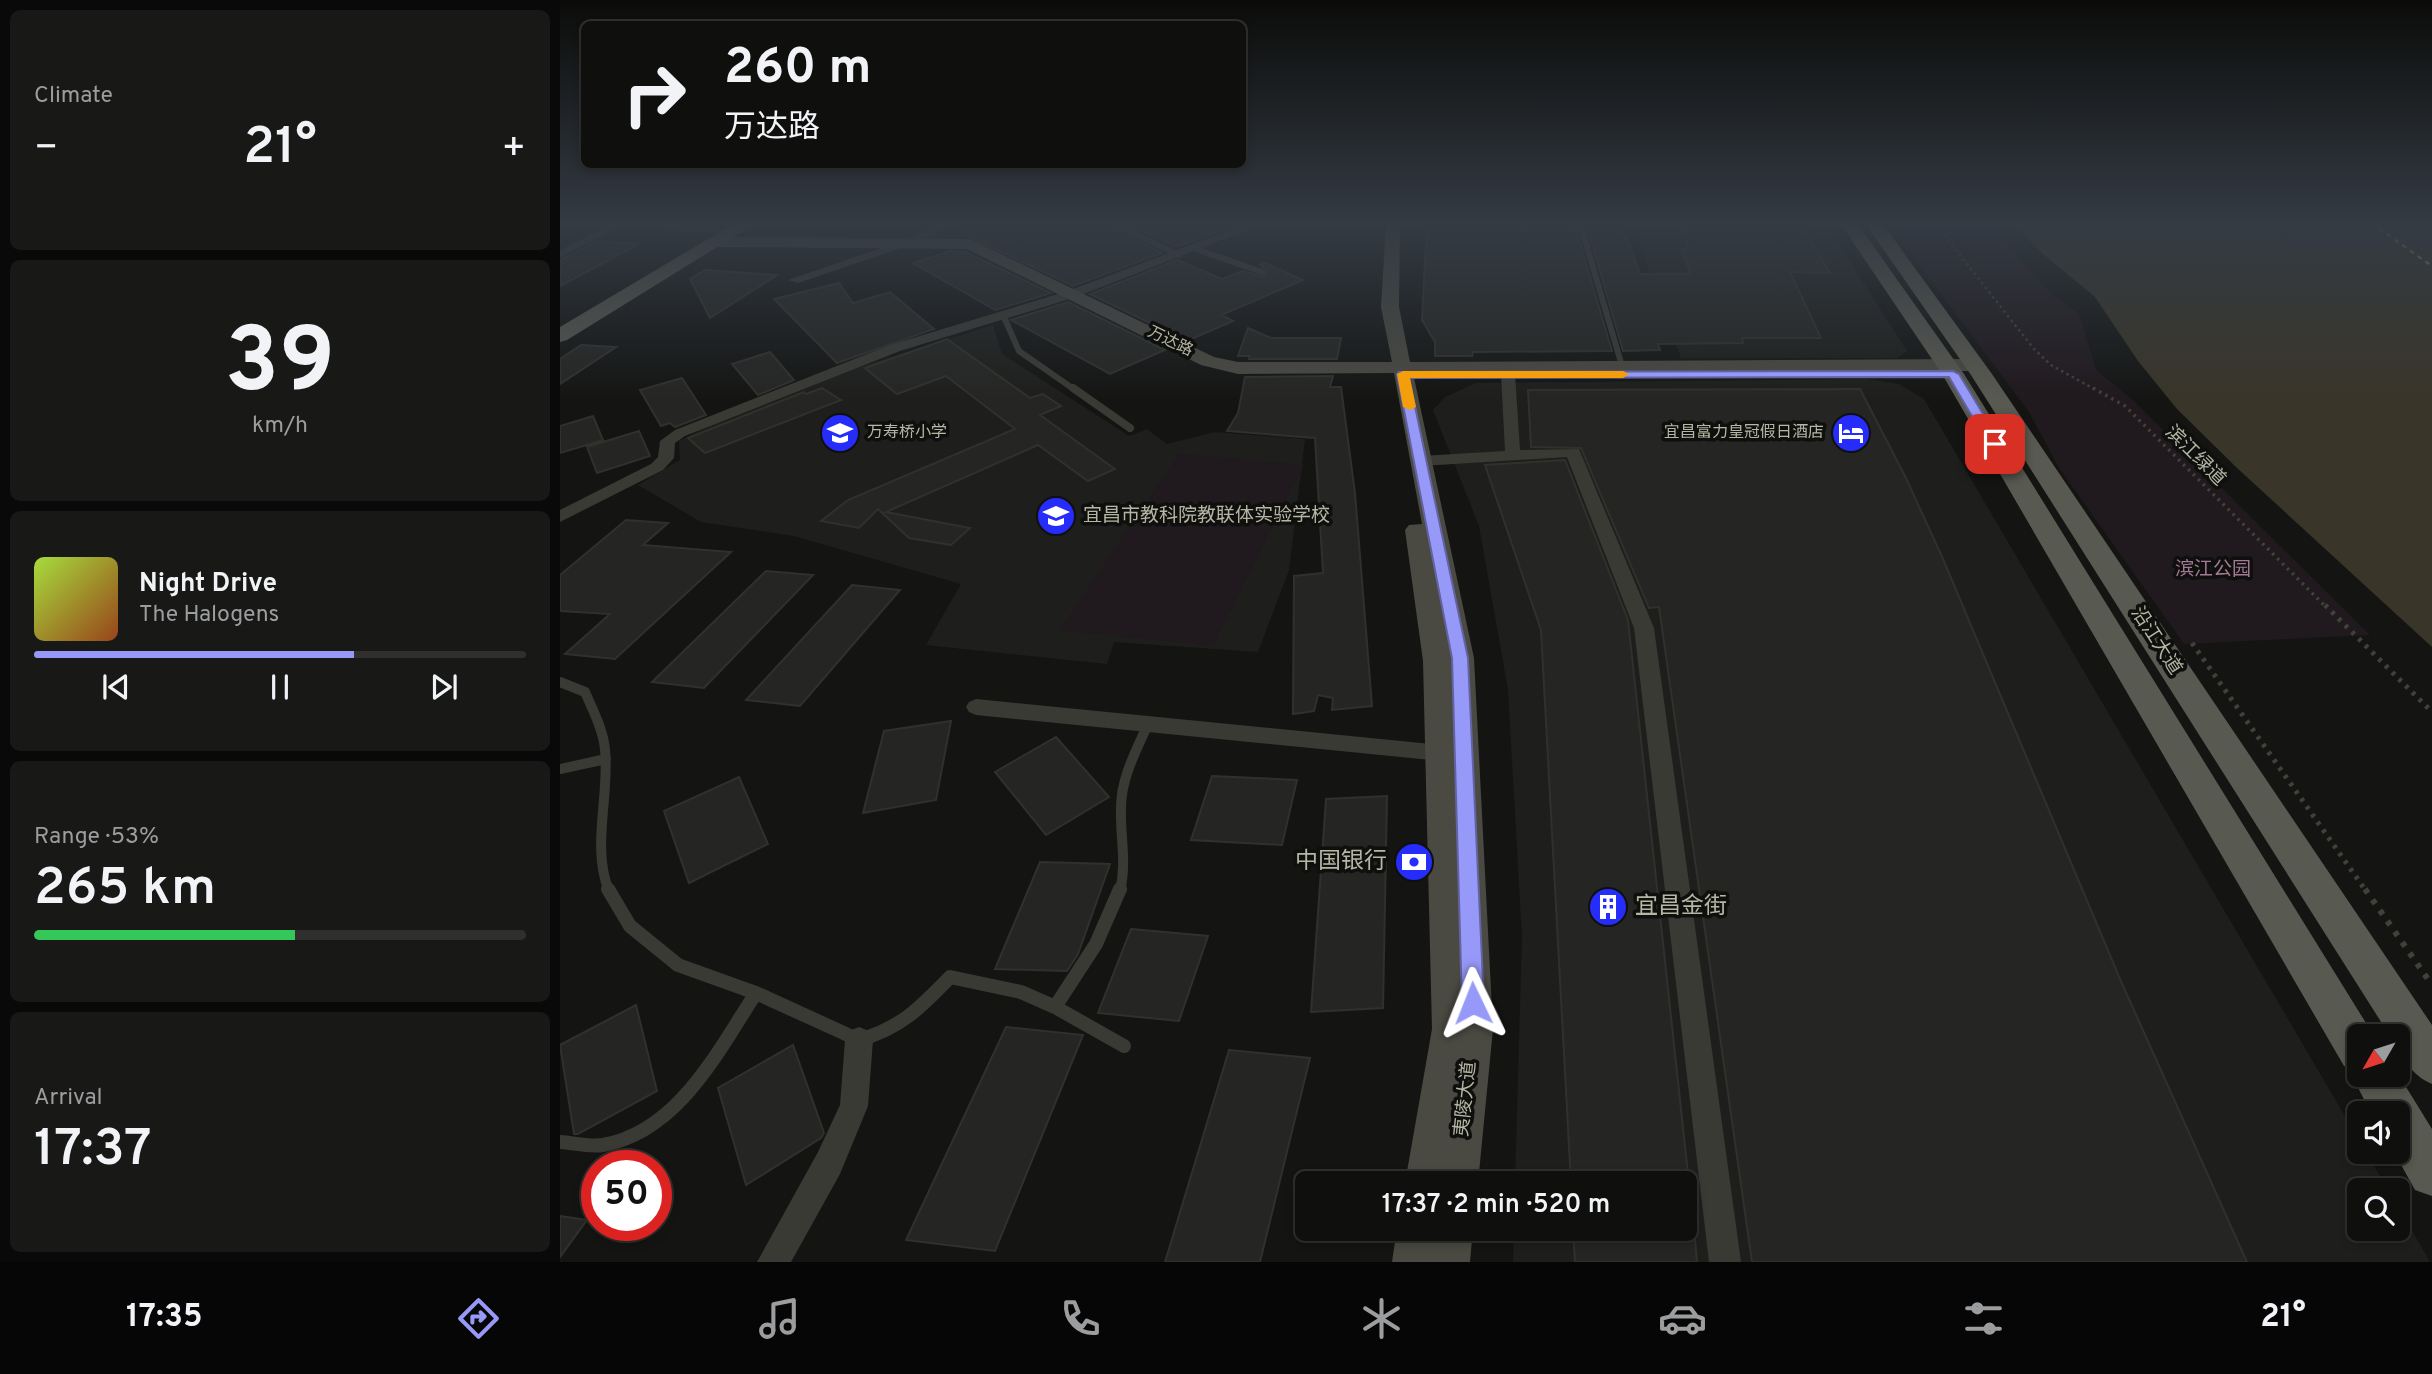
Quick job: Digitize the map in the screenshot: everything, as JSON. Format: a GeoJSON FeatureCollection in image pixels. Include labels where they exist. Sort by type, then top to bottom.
{"type":"FeatureCollection","features":[{"type":"Feature","properties":{"kind":"main road"},"geometry":{"type":"LineString","coordinates":[[560,323],[632,282]]}},
{"type":"Feature","properties":{"kind":"main road"},"geometry":{"type":"LineString","coordinates":[[560,336],[643,282]]}},
{"type":"Feature","properties":{"kind":"main road","name":"夷陵大道"},"geometry":{"type":"LineString","coordinates":[[1381,282],[1380,308],[1398,370],[1412,493],[1437,661],[1451,1029],[1428,1171]]}},
{"type":"Feature","properties":{"kind":"main road","name":"沿江大道"},"geometry":{"type":"LineString","coordinates":[[1895,282],[1964,369],[2432,1063]]}},
{"type":"Feature","properties":{"kind":"main road","name":"沿江大道"},"geometry":{"type":"LineString","coordinates":[[1910,282],[1964,369],[2347,1030]]}},
{"type":"Feature","properties":{"kind":"main road"},"geometry":{"type":"LineString","coordinates":[[2410,1136],[2432,1173]]}},
{"type":"Feature","properties":{"kind":"street","name":"万达路"},"geometry":{"type":"LineString","coordinates":[[1047,282],[1208,360],[1238,368],[1508,374],[1964,369]]}},
{"type":"Feature","properties":{"kind":"street"},"geometry":{"type":"LineString","coordinates":[[560,517],[657,467],[666,458],[668,441],[680,433],[832,371],[1105,282]]}},
{"type":"Feature","properties":{"kind":"street","name":"夷陵大道"},"geometry":{"type":"LineString","coordinates":[[1391,282],[1390,307],[1398,370],[1421,461],[1460,658],[1474,1029],[1458,1171]]}},
{"type":"Feature","properties":{"kind":"street","name":"万达路"},"geometry":{"type":"LineString","coordinates":[[1398,370],[1622,366],[1964,369]]}},
{"type":"Feature","properties":{"kind":"street"},"geometry":{"type":"LineString","coordinates":[[1508,374],[1513,456]]}},
{"type":"Feature","properties":{"kind":"street"},"geometry":{"type":"LineString","coordinates":[[1421,461],[1573,452],[1644,628],[1725,1262]]}},
{"type":"Feature","properties":{"kind":"street"},"geometry":{"type":"LineString","coordinates":[[976,707],[1441,753]]}},
{"type":"Feature","properties":{"kind":"street"},"geometry":{"type":"LineString","coordinates":[[773,1262],[829,1163],[854,1106],[859,1040]]}},
{"type":"Feature","properties":{"kind":"street"},"geometry":{"type":"LineString","coordinates":[[1413,1262],[1417,1241]]}},
{"type":"Feature","properties":{"kind":"street"},"geometry":{"type":"LineString","coordinates":[[1448,1262],[1450,1241]]}},
{"type":"Feature","properties":{"kind":"lane"},"geometry":{"type":"LineString","coordinates":[[1597,282],[1622,366]]}},
{"type":"Feature","properties":{"kind":"lane"},"geometry":{"type":"LineString","coordinates":[[1003,315],[1019,351],[1130,428]]}},
{"type":"Feature","properties":{"kind":"lane"},"geometry":{"type":"LineString","coordinates":[[562,685],[584,692],[605,747],[606,788],[601,850],[607,888],[630,926],[678,965],[756,993],[859,1040],[884,1033],[913,1015],[950,977],[1021,992],[1055,1007],[1124,1046]]}},
{"type":"Feature","properties":{"kind":"lane"},"geometry":{"type":"LineString","coordinates":[[1055,1007],[1096,942],[1118,897],[1124,873],[1125,850],[1121,799],[1147,724]]}},
{"type":"Feature","properties":{"kind":"lane"},"geometry":{"type":"LineString","coordinates":[[560,769],[606,759]]}},
{"type":"Feature","properties":{"kind":"lane"},"geometry":{"type":"LineString","coordinates":[[560,1142],[604,1145],[637,1135],[670,1112],[689,1090],[756,993]]}},
{"type":"Feature","properties":{"kind":"path","name":"滨江绿道"},"geometry":{"type":"LineString","coordinates":[[1981,282],[2034,349],[2051,365],[2125,406],[2432,712]]}},
{"type":"Feature","properties":{"kind":"shaded area"},"geometry":{"type":"Polygon","coordinates":[[[1653,282],[1863,282],[1907,351],[1897,358],[1681,358],[1653,282]]]}},
{"type":"Feature","properties":{"kind":"shaded area"},"geometry":{"type":"Polygon","coordinates":[[[2077,282],[2432,282],[2432,647],[2236,467],[2177,409],[2138,361],[2095,297],[2077,282]]]}},
{"type":"Feature","properties":{"kind":"shaded area","name":"宜昌市教科院教联体实验学校"},"geometry":{"type":"Polygon","coordinates":[[[993,325],[1002,354],[1129,436],[1147,429],[1167,444],[1215,432],[1305,439],[1289,570],[1258,652],[1114,642],[1107,664],[926,645],[961,584],[794,536],[701,522],[638,485],[680,460],[679,441],[712,424],[859,367],[993,325]]]}},
{"type":"Feature","properties":{"kind":"shaded area"},"geometry":{"type":"Polygon","coordinates":[[[1866,379],[1899,384],[1924,399],[2347,1120],[2347,1164],[2373,1164],[2381,1178],[2347,1178],[2347,1241],[2410,1241],[2410,1227],[2430,1262],[1513,1262],[1514,1241],[1697,1241],[1697,1171],[1515,1171],[1522,937],[1508,690],[1479,526],[1433,410],[1445,397],[1476,383],[1866,379]]]}},
{"type":"Feature","properties":{"kind":"green space","name":"滨江公园"},"geometry":{"type":"Polygon","coordinates":[[[1932,282],[2041,282],[2054,296],[2079,314],[2096,370],[2132,399],[2370,635],[2184,644],[2059,468],[2029,412],[1932,282]]]}},
{"type":"Feature","properties":{"kind":"green space"},"geometry":{"type":"Polygon","coordinates":[[[1179,454],[1304,465],[1213,646],[1060,630],[1179,454]]]}},
{"type":"Feature","properties":{"kind":"building"},"geometry":{"type":"Polygon","coordinates":[[[691,282],[766,282],[710,318],[691,282]]]}},
{"type":"Feature","properties":{"kind":"building"},"geometry":{"type":"Polygon","coordinates":[[[946,282],[1028,282],[1051,293],[995,310],[946,282]]]}},
{"type":"Feature","properties":{"kind":"building"},"geometry":{"type":"Polygon","coordinates":[[[1064,282],[1084,282],[1073,286],[1064,282]]]}},
{"type":"Feature","properties":{"kind":"building"},"geometry":{"type":"Polygon","coordinates":[[[1121,282],[1299,282],[1221,315],[1233,321],[1187,341],[1090,294],[1121,282]]]}},
{"type":"Feature","properties":{"kind":"building"},"geometry":{"type":"Polygon","coordinates":[[[1424,282],[1592,282],[1612,351],[1473,352],[1472,356],[1435,356],[1435,342],[1422,320],[1424,282]]]}},
{"type":"Feature","properties":{"kind":"building"},"geometry":{"type":"Polygon","coordinates":[[[1603,282],[1795,282],[1821,338],[1742,338],[1743,343],[1658,344],[1660,350],[1623,351],[1603,282]]]}},
{"type":"Feature","properties":{"kind":"building"},"geometry":{"type":"Polygon","coordinates":[[[839,283],[853,303],[890,292],[934,329],[837,363],[774,299],[839,283]]]}},
{"type":"Feature","properties":{"kind":"building"},"geometry":{"type":"Polygon","coordinates":[[[1068,302],[1165,350],[1110,374],[1011,320],[1068,302]]]}},
{"type":"Feature","properties":{"kind":"building"},"geometry":{"type":"Polygon","coordinates":[[[1248,328],[1271,338],[1341,338],[1337,359],[1249,359],[1250,356],[1238,356],[1248,328]]]}},
{"type":"Feature","properties":{"kind":"building"},"geometry":{"type":"Polygon","coordinates":[[[947,339],[1030,398],[1043,394],[1061,406],[1040,415],[1115,469],[1088,481],[1038,445],[886,512],[970,528],[951,545],[909,538],[878,509],[859,528],[821,521],[848,500],[1015,429],[946,376],[897,394],[865,368],[947,339]]]}},
{"type":"Feature","properties":{"kind":"building"},"geometry":{"type":"Polygon","coordinates":[[[581,345],[616,347],[560,384],[560,359],[581,345]]]}},
{"type":"Feature","properties":{"kind":"building"},"geometry":{"type":"Polygon","coordinates":[[[770,352],[794,380],[758,395],[732,364],[770,352]]]}},
{"type":"Feature","properties":{"kind":"building"},"geometry":{"type":"Polygon","coordinates":[[[1333,376],[1330,387],[1341,387],[1355,493],[1372,706],[1332,710],[1333,698],[1318,695],[1314,711],[1293,714],[1294,576],[1323,573],[1315,438],[1227,431],[1238,413],[1245,377],[1333,376]]]}},
{"type":"Feature","properties":{"kind":"building"},"geometry":{"type":"Polygon","coordinates":[[[682,378],[706,415],[675,427],[670,423],[661,426],[640,390],[682,378]]]}},
{"type":"Feature","properties":{"kind":"building"},"geometry":{"type":"Polygon","coordinates":[[[822,388],[841,400],[705,453],[688,438],[804,392],[806,394],[822,388]]]}},
{"type":"Feature","properties":{"kind":"building"},"geometry":{"type":"Polygon","coordinates":[[[1860,389],[1906,478],[1943,559],[2120,979],[2247,1262],[1752,1262],[1659,607],[1649,608],[1581,448],[1531,447],[1528,390],[1860,389]]]}},
{"type":"Feature","properties":{"kind":"building"},"geometry":{"type":"Polygon","coordinates":[[[593,416],[603,440],[560,453],[560,426],[593,416]]]}},
{"type":"Feature","properties":{"kind":"building"},"geometry":{"type":"Polygon","coordinates":[[[639,431],[650,456],[597,473],[587,447],[639,431]]]}},
{"type":"Feature","properties":{"kind":"building","name":"宜昌金街"},"geometry":{"type":"Polygon","coordinates":[[[1565,460],[1628,620],[1688,1171],[1570,1171],[1541,630],[1485,465],[1565,460]]]}},
{"type":"Feature","properties":{"kind":"building"},"geometry":{"type":"Polygon","coordinates":[[[626,520],[668,523],[643,545],[731,552],[615,659],[565,654],[610,614],[560,611],[560,575],[626,520]]]}},
{"type":"Feature","properties":{"kind":"building"},"geometry":{"type":"Polygon","coordinates":[[[766,571],[813,575],[704,688],[652,682],[766,571]]]}},
{"type":"Feature","properties":{"kind":"building"},"geometry":{"type":"Polygon","coordinates":[[[852,585],[900,590],[800,706],[746,700],[852,585]]]}},
{"type":"Feature","properties":{"kind":"building"},"geometry":{"type":"Polygon","coordinates":[[[951,721],[936,800],[863,813],[884,731],[951,721]]]}},
{"type":"Feature","properties":{"kind":"building"},"geometry":{"type":"Polygon","coordinates":[[[1056,737],[1109,797],[1046,835],[995,772],[1056,737]]]}},
{"type":"Feature","properties":{"kind":"building"},"geometry":{"type":"Polygon","coordinates":[[[1212,776],[1297,780],[1282,845],[1191,840],[1212,776]]]}},
{"type":"Feature","properties":{"kind":"building"},"geometry":{"type":"Polygon","coordinates":[[[739,777],[768,844],[689,883],[664,811],[739,777]]]}},
{"type":"Feature","properties":{"kind":"building"},"geometry":{"type":"Polygon","coordinates":[[[1387,796],[1383,1008],[1311,1012],[1326,799],[1387,796]]]}},
{"type":"Feature","properties":{"kind":"building"},"geometry":{"type":"Polygon","coordinates":[[[1040,862],[1110,864],[1078,954],[1067,971],[995,969],[1040,862]]]}},
{"type":"Feature","properties":{"kind":"building"},"geometry":{"type":"Polygon","coordinates":[[[1131,929],[1208,936],[1179,1021],[1098,1013],[1131,929]]]}},
{"type":"Feature","properties":{"kind":"building"},"geometry":{"type":"Polygon","coordinates":[[[636,1005],[657,1091],[574,1134],[560,1045],[636,1005]]]}},
{"type":"Feature","properties":{"kind":"building"},"geometry":{"type":"Polygon","coordinates":[[[1006,1027],[1083,1035],[995,1251],[906,1240],[1006,1027]]]}},
{"type":"Feature","properties":{"kind":"building"},"geometry":{"type":"Polygon","coordinates":[[[793,1045],[824,1133],[821,1138],[746,1185],[718,1088],[793,1045]]]}},
{"type":"Feature","properties":{"kind":"building"},"geometry":{"type":"Polygon","coordinates":[[[1229,1050],[1310,1058],[1260,1262],[1165,1262],[1229,1050]]]}},
{"type":"Feature","properties":{"kind":"building"},"geometry":{"type":"Polygon","coordinates":[[[560,1216],[581,1219],[581,1228],[560,1257],[560,1216]]]}},
{"type":"Feature","properties":{"kind":"building"},"geometry":{"type":"Polygon","coordinates":[[[1574,1241],[1695,1241],[1697,1262],[1575,1262],[1574,1241]]]}},
{"type":"Feature","properties":{"kind":"slow traffic"},"geometry":{"type":"LineString","coordinates":[[1410,407],[1403,374],[1623,374]]}},
{"type":"Feature","properties":{"kind":"place","name":"万寿桥小学"},"geometry":{"type":"Point","coordinates":[840,433]}},
{"type":"Feature","properties":{"kind":"place","name":"宜昌富力皇冠假日酒店"},"geometry":{"type":"Point","coordinates":[1851,433]}},
{"type":"Feature","properties":{"kind":"place","name":"宜昌市教科院教联体实验学校"},"geometry":{"type":"Point","coordinates":[1056,516]}},
{"type":"Feature","properties":{"kind":"place","name":"中国银行"},"geometry":{"type":"Point","coordinates":[1414,862]}},
{"type":"Feature","properties":{"kind":"place","name":"宜昌金街"},"geometry":{"type":"Point","coordinates":[1608,907]}},
{"type":"Feature","properties":{"kind":"route"},"geometry":{"type":"LineString","coordinates":[[1473,1003],[1460,658],[1403,374],[1953,374],[1995,444]]}}]}
